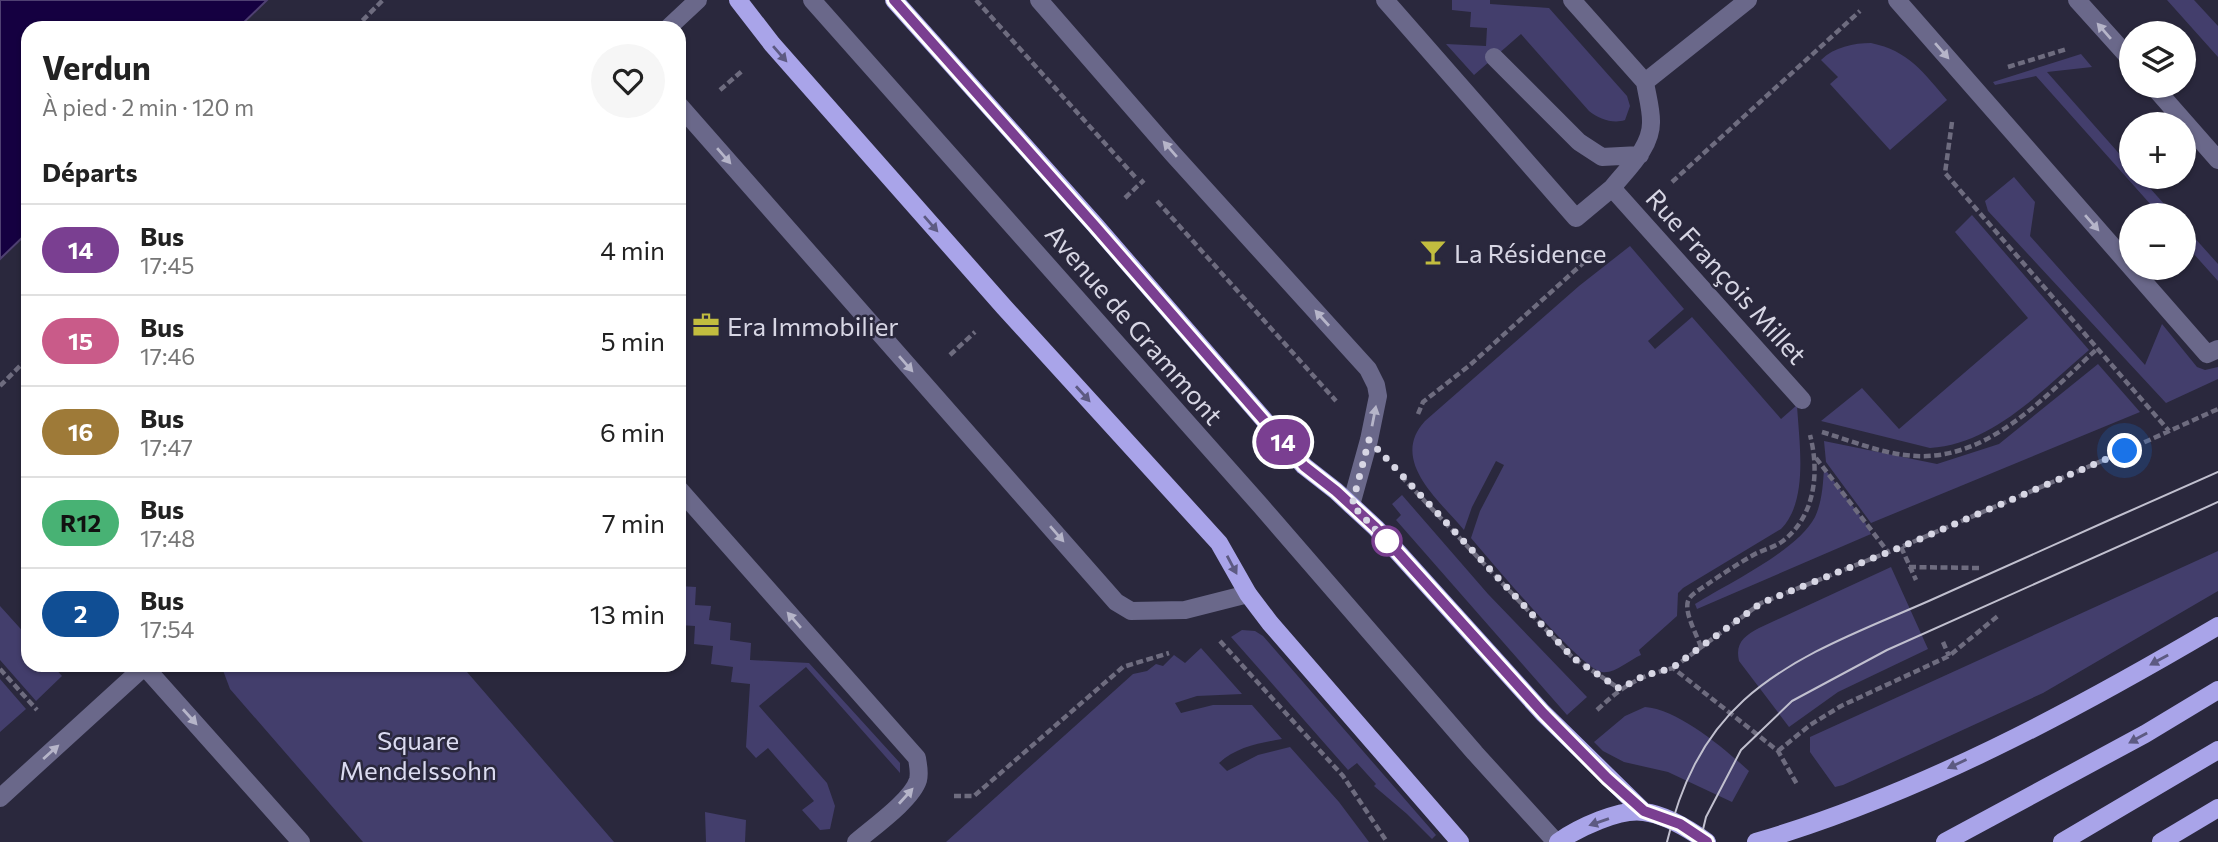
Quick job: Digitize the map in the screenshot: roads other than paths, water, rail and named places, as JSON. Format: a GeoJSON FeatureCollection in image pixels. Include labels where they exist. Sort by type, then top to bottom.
{"type":"FeatureCollection","features":[{"type":"Feature","properties":{"kind":"main road"},"geometry":{"type":"LineString","coordinates":[[738,0],[772,44],[986,287],[1219,543],[1248,594],[1270,623],[1460,842]]}},
{"type":"Feature","properties":{"kind":"main road","name":"Avenue de Grammont"},"geometry":{"type":"LineString","coordinates":[[894,0],[1304,466],[1376,528],[1543,713],[1644,811]]}},
{"type":"Feature","properties":{"kind":"main road"},"geometry":{"type":"LineString","coordinates":[[1756,842],[1815,825],[1946,769],[2025,732],[2218,626]]}},
{"type":"Feature","properties":{"kind":"main road"},"geometry":{"type":"LineString","coordinates":[[1945,842],[2145,734],[2218,690]]}},
{"type":"Feature","properties":{"kind":"main road"},"geometry":{"type":"LineString","coordinates":[[2062,842],[2218,750]]}},
{"type":"Feature","properties":{"kind":"main road"},"geometry":{"type":"LineString","coordinates":[[2161,842],[2218,808]]}},
{"type":"Feature","properties":{"kind":"main road"},"geometry":{"type":"LineString","coordinates":[[1557,842],[1593,823],[1626,813],[1644,811],[1680,824],[1707,842]]}},
{"type":"Feature","properties":{"kind":"street"},"geometry":{"type":"LineString","coordinates":[[676,21],[698,0]]}},
{"type":"Feature","properties":{"kind":"street","name":"Avenue de Grammont"},"geometry":{"type":"LineString","coordinates":[[812,0],[1251,495],[1475,753],[1557,842]]}},
{"type":"Feature","properties":{"kind":"street"},"geometry":{"type":"LineString","coordinates":[[1039,0],[1173,154],[1368,369],[1378,396],[1352,505]]}},
{"type":"Feature","properties":{"kind":"street","name":"Rue François Millet"},"geometry":{"type":"LineString","coordinates":[[1385,0],[1576,218],[1612,188],[1640,155],[1650,135],[1651,122],[1645,82]]}},
{"type":"Feature","properties":{"kind":"street"},"geometry":{"type":"LineString","coordinates":[[1572,0],[1645,82],[1748,0]]}},
{"type":"Feature","properties":{"kind":"street"},"geometry":{"type":"LineString","coordinates":[[1897,0],[2207,354],[2218,349]]}},
{"type":"Feature","properties":{"kind":"street"},"geometry":{"type":"LineString","coordinates":[[2077,0],[2119,47]]}},
{"type":"Feature","properties":{"kind":"street"},"geometry":{"type":"LineString","coordinates":[[1494,57],[1579,142],[1602,157],[1640,155]]}},
{"type":"Feature","properties":{"kind":"street"},"geometry":{"type":"LineString","coordinates":[[2164,98],[2218,160]]}},
{"type":"Feature","properties":{"kind":"street"},"geometry":{"type":"LineString","coordinates":[[686,112],[1116,602],[1131,611],[1185,610],[1248,594]]}},
{"type":"Feature","properties":{"kind":"street","name":"Rue François Millet"},"geometry":{"type":"LineString","coordinates":[[1612,188],[1802,400]]}},
{"type":"Feature","properties":{"kind":"street"},"geometry":{"type":"LineString","coordinates":[[686,497],[916,758],[919,770],[917,783],[905,798],[856,842]]}},
{"type":"Feature","properties":{"kind":"street"},"geometry":{"type":"LineString","coordinates":[[0,797],[138,672]]}},
{"type":"Feature","properties":{"kind":"street"},"geometry":{"type":"LineString","coordinates":[[150,672],[301,842]]}},
{"type":"Feature","properties":{"kind":"tram line"},"geometry":{"type":"LineString","coordinates":[[1667,842],[1686,783],[1716,730],[1744,700],[1786,668],[1858,632],[2218,472]]}},
{"type":"Feature","properties":{"kind":"tram line"},"geometry":{"type":"LineString","coordinates":[[1700,842],[1706,817],[1741,750],[1792,701],[1887,650],[2218,502]]}},
{"type":"Feature","properties":{"kind":"place","name":"La Résidence"},"geometry":{"type":"Point","coordinates":[1433,252]}},
{"type":"Feature","properties":{"kind":"place","name":"Era Immobilier"},"geometry":{"type":"Point","coordinates":[706,325]}},
{"type":"Feature","properties":{"kind":"park label","name":"Square Mendelssohn"},"geometry":{"type":"Point","coordinates":[418,754]}}]}
